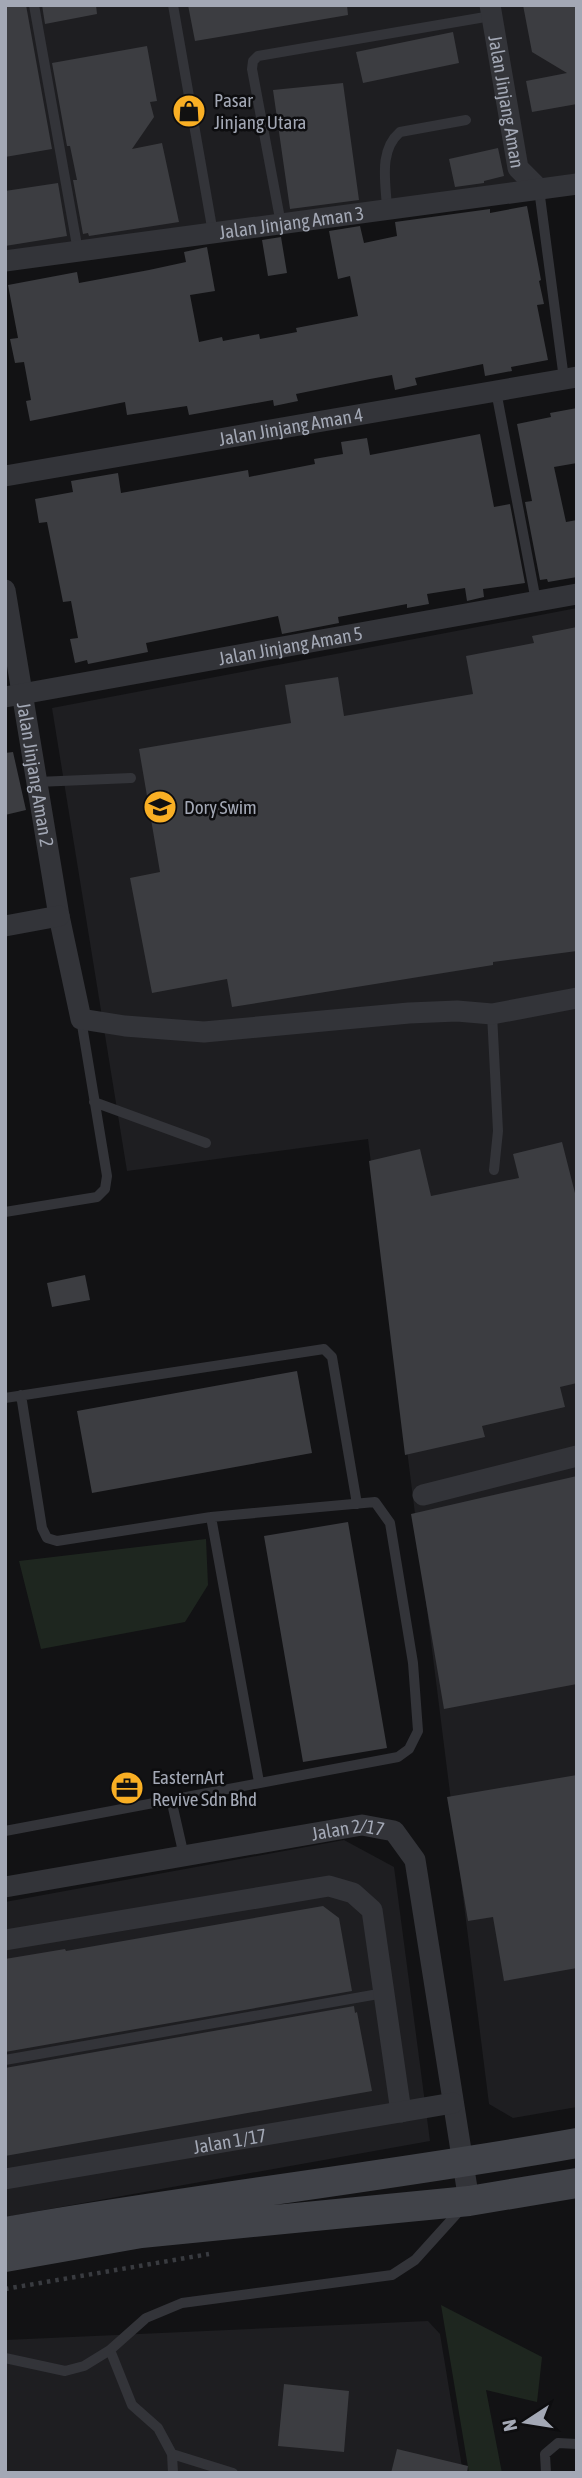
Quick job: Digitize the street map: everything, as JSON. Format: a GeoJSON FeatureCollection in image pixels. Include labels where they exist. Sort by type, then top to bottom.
{"type":"FeatureCollection","features":[{"type":"Feature","properties":{"kind":"street","name":"Jalan Jinjang Aman"},"geometry":{"type":"LineString","coordinates":[[491,11],[519,168],[540,189]]}},
{"type":"Feature","properties":{"kind":"street","name":"Jalan Jinjang Aman 3"},"geometry":{"type":"LineString","coordinates":[[5,261],[577,184]]}},
{"type":"Feature","properties":{"kind":"street","name":"Jalan Jinjang Aman 4"},"geometry":{"type":"LineString","coordinates":[[5,476],[570,378]]}},
{"type":"Feature","properties":{"kind":"street","name":"Jalan Jinjang Aman 2"},"geometry":{"type":"LineString","coordinates":[[5,590],[14,695],[37,782],[59,916],[81,1019]]}},
{"type":"Feature","properties":{"kind":"street","name":"Jalan Jinjang Aman 5"},"geometry":{"type":"LineString","coordinates":[[14,695],[577,594]]}},
{"type":"Feature","properties":{"kind":"street"},"geometry":{"type":"LineString","coordinates":[[5,926],[59,916]]}},
{"type":"Feature","properties":{"kind":"street"},"geometry":{"type":"LineString","coordinates":[[81,1019],[125,1026],[204,1032],[409,1013],[457,1011],[492,1014],[577,998]]}},
{"type":"Feature","properties":{"kind":"street"},"geometry":{"type":"LineString","coordinates":[[423,1495],[577,1456]]}},
{"type":"Feature","properties":{"kind":"street","name":"Jalan 2/17"},"geometry":{"type":"LineString","coordinates":[[5,1887],[362,1825],[394,1831],[415,1860],[469,2201]]}},
{"type":"Feature","properties":{"kind":"street"},"geometry":{"type":"LineString","coordinates":[[5,1940],[330,1886],[353,1893],[372,1910],[401,2112]]}},
{"type":"Feature","properties":{"kind":"street","name":"Jalan 1/17"},"geometry":{"type":"LineString","coordinates":[[5,2179],[453,2103]]}},
{"type":"Feature","properties":{"kind":"street"},"geometry":{"type":"LineString","coordinates":[[5,2232],[135,2209],[462,2164],[577,2143]]}},
{"type":"Feature","properties":{"kind":"street"},"geometry":{"type":"LineString","coordinates":[[5,2257],[141,2233],[469,2201],[577,2182]]}},
{"type":"Feature","properties":{"kind":"lane"},"geometry":{"type":"LineString","coordinates":[[34,5],[78,251]]}},
{"type":"Feature","properties":{"kind":"lane"},"geometry":{"type":"LineString","coordinates":[[173,5],[213,233]]}},
{"type":"Feature","properties":{"kind":"lane"},"geometry":{"type":"LineString","coordinates":[[281,224],[252,69],[253,61],[258,56],[491,11]]}},
{"type":"Feature","properties":{"kind":"lane"},"geometry":{"type":"LineString","coordinates":[[387,209],[386,152],[392,139],[400,132],[466,120]]}},
{"type":"Feature","properties":{"kind":"lane"},"geometry":{"type":"LineString","coordinates":[[540,189],[570,378]]}},
{"type":"Feature","properties":{"kind":"lane"},"geometry":{"type":"LineString","coordinates":[[496,391],[536,601]]}},
{"type":"Feature","properties":{"kind":"lane"},"geometry":{"type":"LineString","coordinates":[[37,782],[131,778]]}},
{"type":"Feature","properties":{"kind":"lane"},"geometry":{"type":"LineString","coordinates":[[492,1014],[498,1131],[494,1170]]}},
{"type":"Feature","properties":{"kind":"lane"},"geometry":{"type":"LineString","coordinates":[[5,1212],[97,1196],[105,1189],[107,1176],[81,1019]]}},
{"type":"Feature","properties":{"kind":"lane"},"geometry":{"type":"LineString","coordinates":[[94,1102],[206,1143]]}},
{"type":"Feature","properties":{"kind":"lane"},"geometry":{"type":"LineString","coordinates":[[5,1398],[324,1349],[332,1357],[357,1504]]}},
{"type":"Feature","properties":{"kind":"lane"},"geometry":{"type":"LineString","coordinates":[[5,1831],[398,1757],[409,1749],[418,1731],[413,1663],[390,1523],[375,1502],[211,1517],[57,1541],[47,1538],[42,1528],[22,1395]]}},
{"type":"Feature","properties":{"kind":"lane"},"geometry":{"type":"LineString","coordinates":[[211,1517],[259,1782]]}},
{"type":"Feature","properties":{"kind":"lane"},"geometry":{"type":"LineString","coordinates":[[171,1799],[184,1856]]}},
{"type":"Feature","properties":{"kind":"lane"},"geometry":{"type":"LineString","coordinates":[[5,2060],[384,1993]]}},
{"type":"Feature","properties":{"kind":"lane"},"geometry":{"type":"LineString","coordinates":[[5,2358],[65,2371],[84,2366],[110,2350],[146,2318],[182,2303],[392,2275],[415,2260],[469,2201]]}},
{"type":"Feature","properties":{"kind":"lane"},"geometry":{"type":"LineString","coordinates":[[110,2350],[132,2405],[158,2428],[172,2454],[173,2473]]}},
{"type":"Feature","properties":{"kind":"lane"},"geometry":{"type":"LineString","coordinates":[[545,2473],[545,2454],[558,2443],[577,2444]]}},
{"type":"Feature","properties":{"kind":"lane"},"geometry":{"type":"LineString","coordinates":[[172,2454],[233,2473]]}},
{"type":"Feature","properties":{"kind":"shaded area"},"geometry":{"type":"Polygon","coordinates":[[[5,5],[577,5],[577,179],[5,251],[5,5]]]}},
{"type":"Feature","properties":{"kind":"shaded area"},"geometry":{"type":"Polygon","coordinates":[[[577,608],[577,2107],[513,2118],[489,2104],[368,1139],[127,1171],[52,708],[577,608]]]}},
{"type":"Feature","properties":{"kind":"shaded area"},"geometry":{"type":"Polygon","coordinates":[[[206,1539],[208,1585],[185,1622],[41,1649],[19,1561],[206,1539]]]}},
{"type":"Feature","properties":{"kind":"shaded area"},"geometry":{"type":"Polygon","coordinates":[[[344,1840],[394,1867],[430,2141],[5,2217],[5,1902],[344,1840]]]}},
{"type":"Feature","properties":{"kind":"shaded area"},"geometry":{"type":"Polygon","coordinates":[[[441,2305],[542,2357],[537,2402],[486,2390],[502,2473],[469,2473],[441,2305]]]}},
{"type":"Feature","properties":{"kind":"shaded area"},"geometry":{"type":"Polygon","coordinates":[[[428,2321],[440,2334],[463,2473],[5,2473],[5,2340],[428,2321]]]}},
{"type":"Feature","properties":{"kind":"building"},"geometry":{"type":"Polygon","coordinates":[[[5,5],[26,5],[52,149],[5,157],[5,5]]]}},
{"type":"Feature","properties":{"kind":"building"},"geometry":{"type":"Polygon","coordinates":[[[42,5],[96,5],[97,14],[45,24],[42,5]]]}},
{"type":"Feature","properties":{"kind":"building"},"geometry":{"type":"Polygon","coordinates":[[[188,5],[347,5],[348,15],[195,41],[188,5]]]}},
{"type":"Feature","properties":{"kind":"building"},"geometry":{"type":"Polygon","coordinates":[[[523,5],[577,5],[577,104],[532,112],[526,81],[567,73],[532,52],[523,5]]]}},
{"type":"Feature","properties":{"kind":"building"},"geometry":{"type":"Polygon","coordinates":[[[453,32],[459,63],[363,83],[356,52],[453,32]]]}},
{"type":"Feature","properties":{"kind":"building"},"geometry":{"type":"Polygon","coordinates":[[[147,46],[157,101],[150,102],[154,117],[132,149],[162,143],[179,222],[89,236],[88,233],[83,234],[73,180],[77,180],[70,146],[67,146],[52,63],[147,46]]]}},
{"type":"Feature","properties":{"kind":"building"},"geometry":{"type":"Polygon","coordinates":[[[343,83],[359,200],[290,209],[273,90],[343,83]]]}},
{"type":"Feature","properties":{"kind":"building"},"geometry":{"type":"Polygon","coordinates":[[[498,148],[504,176],[484,183],[455,187],[449,159],[498,148]]]}},
{"type":"Feature","properties":{"kind":"building"},"geometry":{"type":"Polygon","coordinates":[[[58,183],[67,236],[5,246],[5,191],[58,183]]]}},
{"type":"Feature","properties":{"kind":"building"},"geometry":{"type":"Polygon","coordinates":[[[527,206],[541,280],[539,281],[544,304],[537,305],[548,360],[511,367],[512,371],[485,376],[483,364],[415,378],[417,385],[395,390],[392,375],[296,394],[298,401],[274,406],[273,400],[189,415],[187,406],[127,415],[125,402],[30,421],[26,401],[31,400],[24,362],[15,363],[10,339],[18,338],[8,285],[77,272],[79,283],[149,270],[186,262],[184,252],[207,247],[215,291],[190,295],[199,342],[222,337],[223,341],[259,334],[260,339],[297,332],[296,328],[358,316],[350,276],[338,279],[329,231],[360,226],[364,243],[397,236],[395,222],[490,209],[490,213],[527,206]]]}},
{"type":"Feature","properties":{"kind":"building"},"geometry":{"type":"Polygon","coordinates":[[[281,237],[287,273],[268,276],[262,240],[281,237]]]}},
{"type":"Feature","properties":{"kind":"building"},"geometry":{"type":"Polygon","coordinates":[[[577,408],[577,463],[554,467],[566,522],[577,520],[577,577],[548,582],[547,579],[540,580],[525,502],[532,501],[517,424],[551,417],[550,413],[577,408]]]}},
{"type":"Feature","properties":{"kind":"building"},"geometry":{"type":"Polygon","coordinates":[[[480,434],[494,507],[510,504],[525,583],[483,589],[484,597],[467,601],[465,588],[427,594],[429,604],[407,608],[407,604],[338,617],[339,623],[282,634],[278,616],[146,643],[148,652],[88,664],[87,660],[75,663],[70,639],[78,638],[71,601],[63,602],[47,522],[39,523],[35,499],[73,492],[71,481],[118,473],[121,493],[248,470],[249,477],[315,464],[314,459],[343,454],[341,442],[367,438],[370,455],[480,434]]]}},
{"type":"Feature","properties":{"kind":"building"},"geometry":{"type":"Polygon","coordinates":[[[577,627],[577,951],[493,962],[493,965],[232,1007],[227,979],[152,993],[130,878],[160,872],[139,749],[291,723],[285,685],[338,677],[344,716],[473,694],[466,656],[534,643],[532,636],[577,627]]]}},
{"type":"Feature","properties":{"kind":"building"},"geometry":{"type":"Polygon","coordinates":[[[13,752],[26,810],[5,815],[5,753],[13,752]]]}},
{"type":"Feature","properties":{"kind":"building"},"geometry":{"type":"Polygon","coordinates":[[[562,1142],[577,1201],[577,1383],[560,1387],[565,1407],[482,1426],[485,1437],[405,1455],[369,1161],[420,1149],[431,1196],[519,1178],[513,1154],[562,1142]]]}},
{"type":"Feature","properties":{"kind":"building"},"geometry":{"type":"Polygon","coordinates":[[[85,1275],[90,1300],[52,1307],[47,1283],[85,1275]]]}},
{"type":"Feature","properties":{"kind":"building"},"geometry":{"type":"Polygon","coordinates":[[[297,1371],[312,1453],[92,1493],[77,1411],[297,1371]]]}},
{"type":"Feature","properties":{"kind":"building"},"geometry":{"type":"Polygon","coordinates":[[[577,1476],[577,1684],[444,1709],[411,1514],[577,1476]]]}},
{"type":"Feature","properties":{"kind":"building"},"geometry":{"type":"Polygon","coordinates":[[[348,1522],[387,1748],[303,1762],[264,1536],[348,1522]]]}},
{"type":"Feature","properties":{"kind":"building"},"geometry":{"type":"Polygon","coordinates":[[[577,1775],[577,1968],[504,1981],[493,1917],[468,1921],[447,1797],[577,1775]]]}},
{"type":"Feature","properties":{"kind":"building"},"geometry":{"type":"Polygon","coordinates":[[[323,1906],[339,1918],[352,1991],[5,2052],[5,1959],[65,1949],[66,1951],[323,1906]]]}},
{"type":"Feature","properties":{"kind":"building"},"geometry":{"type":"Polygon","coordinates":[[[354,2006],[372,2091],[5,2156],[5,2068],[354,2006]]]}},
{"type":"Feature","properties":{"kind":"building"},"geometry":{"type":"Polygon","coordinates":[[[284,2384],[349,2391],[344,2452],[278,2446],[284,2384]]]}},
{"type":"Feature","properties":{"kind":"building"},"geometry":{"type":"Polygon","coordinates":[[[397,2449],[468,2466],[467,2473],[391,2473],[397,2449]]]}},
{"type":"Feature","properties":{"kind":"place","name":"Pasar Jinjang Utara"},"geometry":{"type":"Point","coordinates":[189,111]}},
{"type":"Feature","properties":{"kind":"place","name":"Dory Swim"},"geometry":{"type":"Point","coordinates":[160,807]}},
{"type":"Feature","properties":{"kind":"place","name":"EasternArt Revive Sdn Bhd"},"geometry":{"type":"Point","coordinates":[127,1788]}}]}
